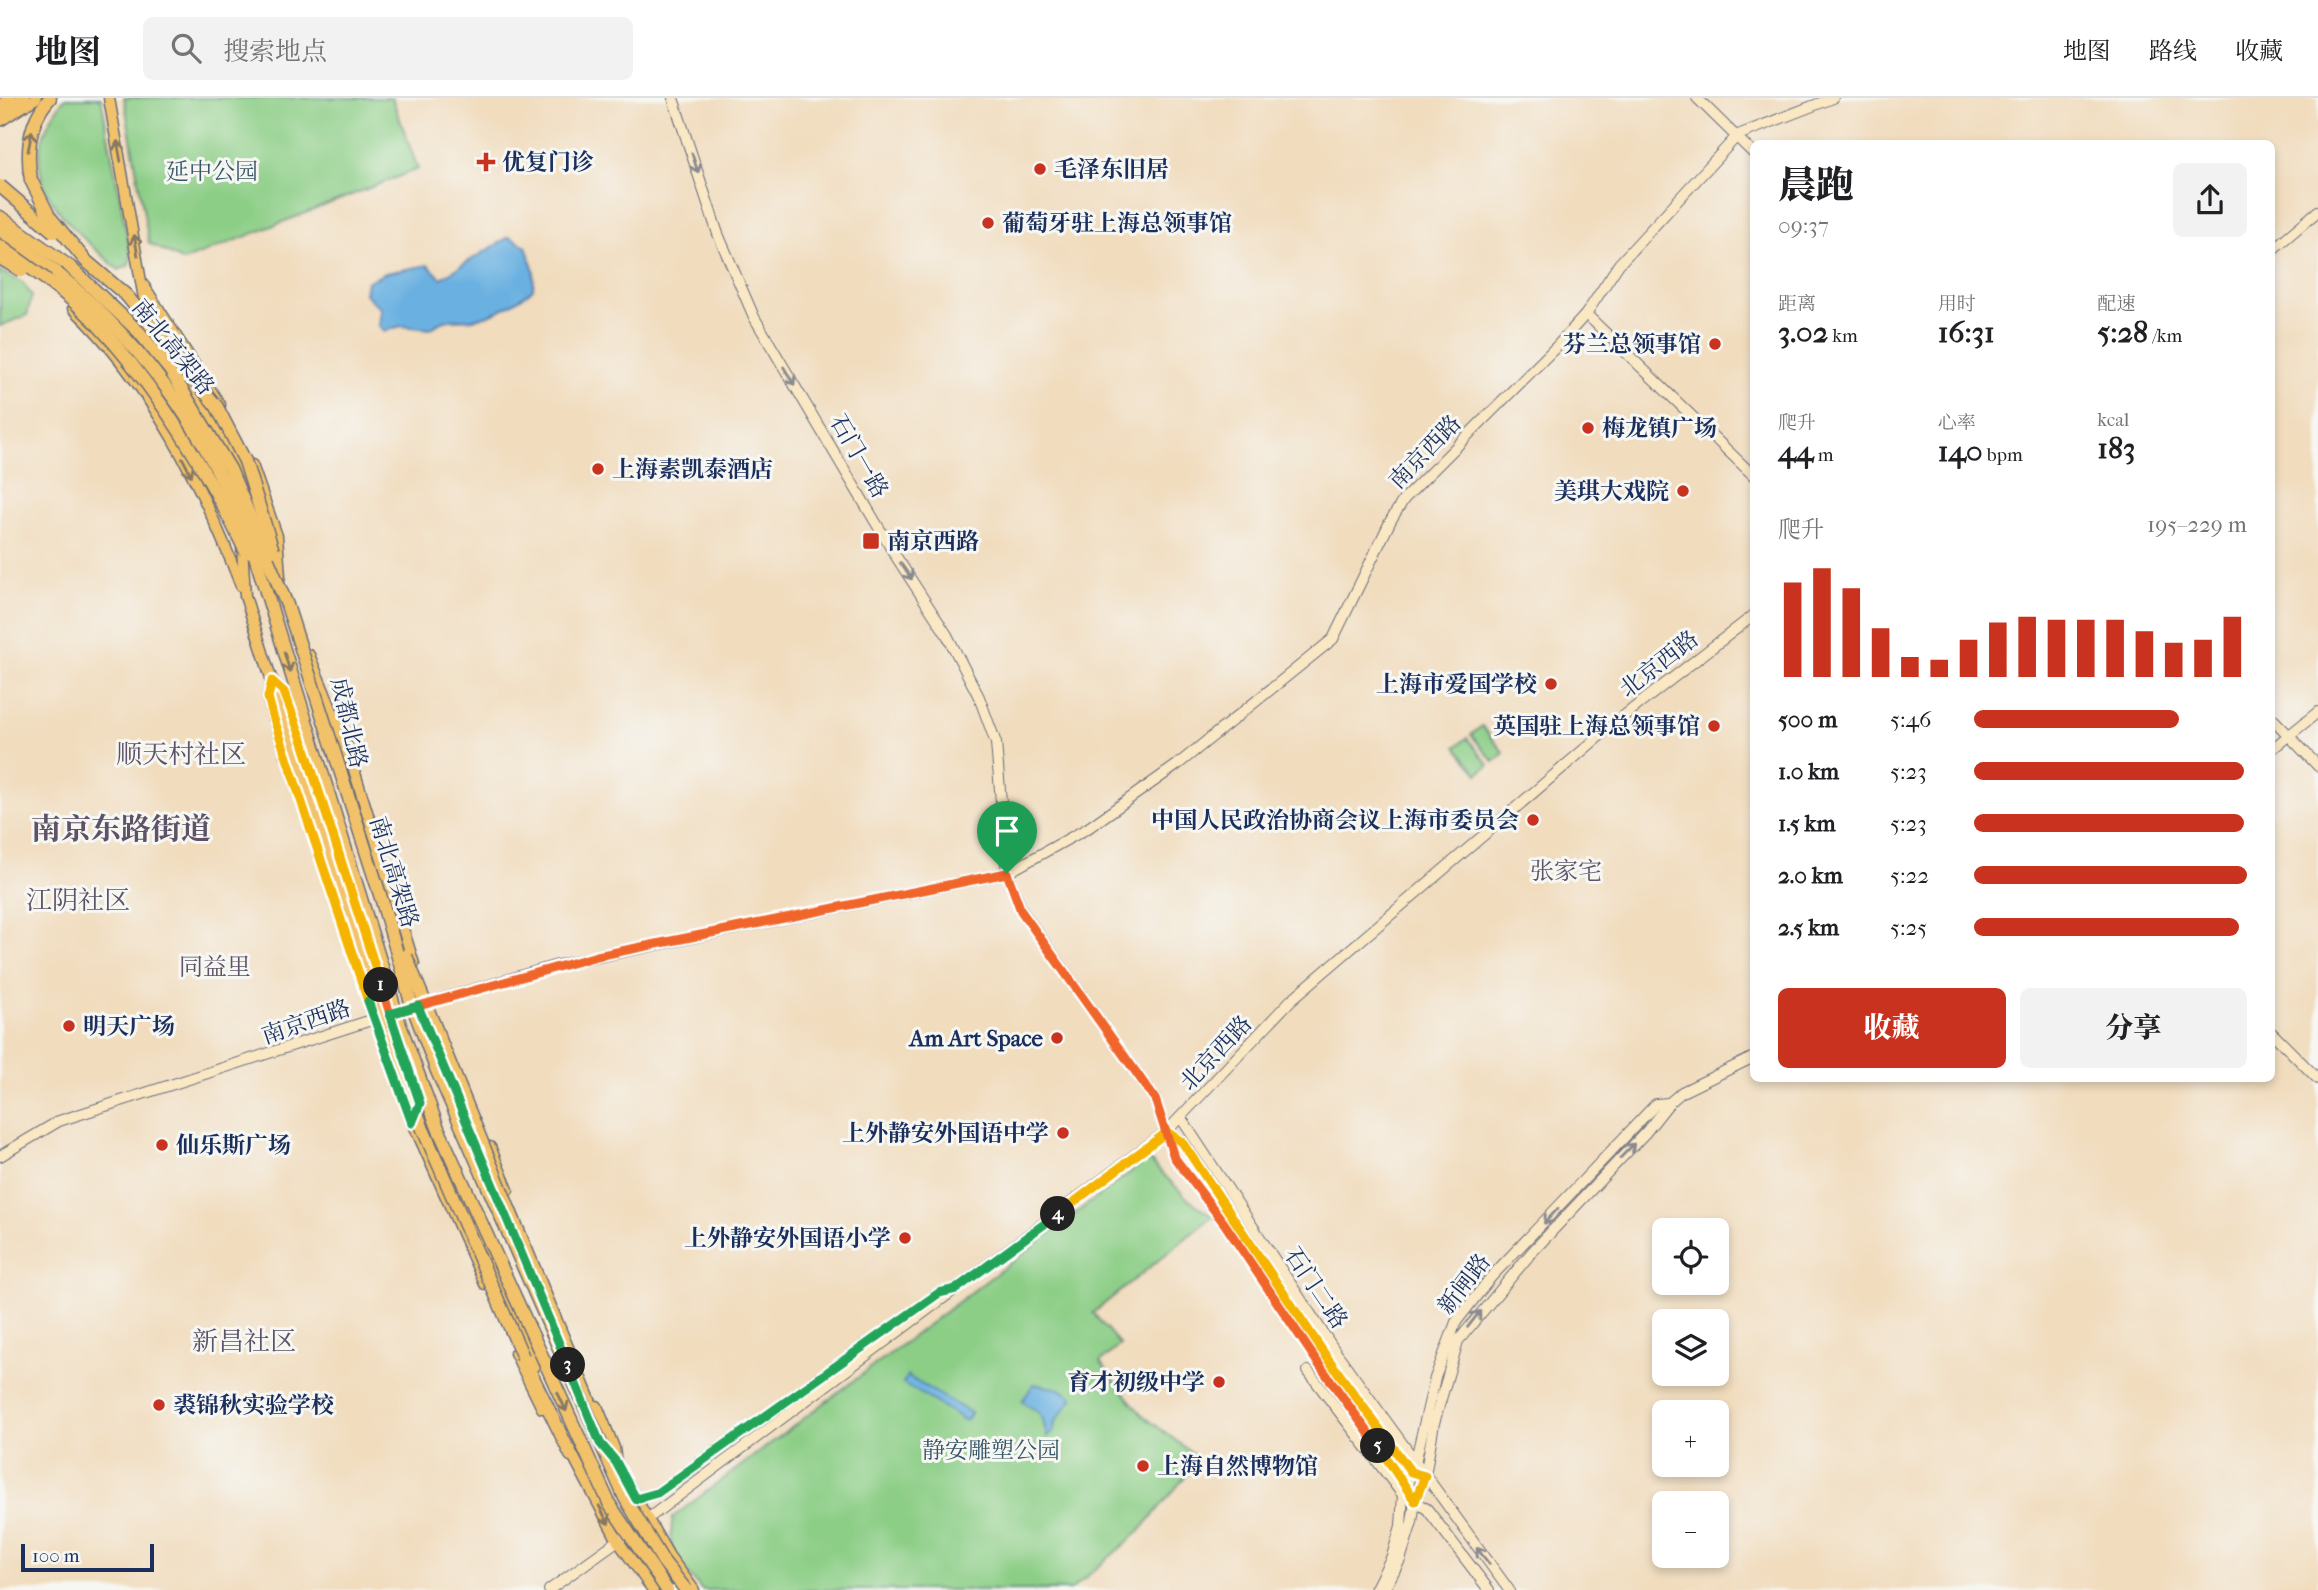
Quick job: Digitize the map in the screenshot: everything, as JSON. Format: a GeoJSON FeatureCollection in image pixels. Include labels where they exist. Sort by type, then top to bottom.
{"type":"FeatureCollection","features":[{"type":"Feature","properties":{"kind":"highway"},"geometry":{"type":"LineString","coordinates":[[0,112],[24,98]]}},
{"type":"Feature","properties":{"kind":"highway"},"geometry":{"type":"LineString","coordinates":[[50,98],[35,123],[28,145],[31,180],[48,216],[85,260]]}},
{"type":"Feature","properties":{"kind":"highway"},"geometry":{"type":"LineString","coordinates":[[0,188],[127,296],[207,392],[226,423],[253,483],[287,605]]}},
{"type":"Feature","properties":{"kind":"highway","name":"南北高架路"},"geometry":{"type":"LineString","coordinates":[[0,217],[70,267],[139,332],[170,370],[230,468],[287,605],[422,1035],[625,1498],[663,1561],[687,1590]]}},
{"type":"Feature","properties":{"kind":"highway","name":"南北高架路"},"geometry":{"type":"LineString","coordinates":[[0,227],[98,307],[178,400],[235,501],[400,1025],[455,1166],[610,1505],[667,1590]]}},
{"type":"Feature","properties":{"kind":"highway"},"geometry":{"type":"LineString","coordinates":[[0,245],[52,283],[95,322],[157,396],[236,530],[267,597]]}},
{"type":"Feature","properties":{"kind":"highway"},"geometry":{"type":"LineString","coordinates":[[0,258],[26,274],[52,283]]}},
{"type":"Feature","properties":{"kind":"highway"},"geometry":{"type":"LineString","coordinates":[[272,681],[401,1066],[417,1125],[571,1455]]}},
{"type":"Feature","properties":{"kind":"highway"},"geometry":{"type":"LineString","coordinates":[[329,711],[407,959],[446,1067],[473,1122],[616,1462]]}},
{"type":"Feature","properties":{"kind":"highway"},"geometry":{"type":"LineString","coordinates":[[400,1025],[401,1066]]}},
{"type":"Feature","properties":{"kind":"highway"},"geometry":{"type":"LineString","coordinates":[[422,1035],[446,1067]]}},
{"type":"Feature","properties":{"kind":"highway"},"geometry":{"type":"LineString","coordinates":[[473,1122],[481,1169]]}},
{"type":"Feature","properties":{"kind":"highway"},"geometry":{"type":"LineString","coordinates":[[417,1125],[455,1166]]}},
{"type":"Feature","properties":{"kind":"main road"},"geometry":{"type":"LineString","coordinates":[[0,105],[10,98]]}},
{"type":"Feature","properties":{"kind":"main road"},"geometry":{"type":"LineString","coordinates":[[0,121],[36,98]]}},
{"type":"Feature","properties":{"kind":"main road"},"geometry":{"type":"LineString","coordinates":[[109,98],[144,286],[148,322]]}},
{"type":"Feature","properties":{"kind":"main road","name":"石门一路"},"geometry":{"type":"LineString","coordinates":[[674,98],[718,234],[754,317],[895,555],[947,635],[979,697],[996,743],[1007,873]]}},
{"type":"Feature","properties":{"kind":"main road"},"geometry":{"type":"LineString","coordinates":[[1698,98],[1750,149]]}},
{"type":"Feature","properties":{"kind":"main road","name":"南京西路"},"geometry":{"type":"LineString","coordinates":[[0,1156],[59,1121],[373,1016],[390,1014],[597,956],[1007,873],[1088,828],[1187,756],[1333,639],[1404,499],[1586,314],[1619,264],[1738,135],[1833,98]]}},
{"type":"Feature","properties":{"kind":"main road","name":"成都北路"},"geometry":{"type":"LineString","coordinates":[[0,188],[97,262],[148,322],[182,369],[235,463],[281,577],[329,711],[326,737],[403,961],[423,1004],[446,1067],[600,1443],[616,1462],[647,1519],[694,1590]]}},
{"type":"Feature","properties":{"kind":"main road"},"geometry":{"type":"LineString","coordinates":[[2275,247],[2318,211]]}},
{"type":"Feature","properties":{"kind":"main road","name":"成都北路"},"geometry":{"type":"LineString","coordinates":[[0,227],[72,280],[160,388],[196,447],[242,546],[245,596],[272,681],[284,692],[303,742],[420,1103],[571,1455],[618,1541],[653,1590]]}},
{"type":"Feature","properties":{"kind":"main road"},"geometry":{"type":"LineString","coordinates":[[0,245],[38,274],[78,312],[159,414],[212,517],[245,596]]}},
{"type":"Feature","properties":{"kind":"main road"},"geometry":{"type":"LineString","coordinates":[[144,286],[207,382],[249,458],[277,536],[281,577]]}},
{"type":"Feature","properties":{"kind":"main road"},"geometry":{"type":"LineString","coordinates":[[98,313],[100,340]]}},
{"type":"Feature","properties":{"kind":"main road"},"geometry":{"type":"LineString","coordinates":[[1586,314],[1750,472]]}},
{"type":"Feature","properties":{"kind":"main road"},"geometry":{"type":"LineString","coordinates":[[182,369],[207,382]]}},
{"type":"Feature","properties":{"kind":"main road"},"geometry":{"type":"LineString","coordinates":[[159,414],[160,388]]}},
{"type":"Feature","properties":{"kind":"main road"},"geometry":{"type":"LineString","coordinates":[[249,458],[253,505]]}},
{"type":"Feature","properties":{"kind":"main road","name":"北京西路"},"geometry":{"type":"LineString","coordinates":[[549,1590],[1167,1132],[1291,1000],[1616,722],[1750,618]]}},
{"type":"Feature","properties":{"kind":"main road"},"geometry":{"type":"LineString","coordinates":[[272,681],[268,697],[273,716],[373,1016],[529,1386],[571,1455]]}},
{"type":"Feature","properties":{"kind":"main road"},"geometry":{"type":"LineString","coordinates":[[329,711],[347,747],[423,1004],[496,1159],[610,1436],[616,1462]]}},
{"type":"Feature","properties":{"kind":"main road"},"geometry":{"type":"LineString","coordinates":[[2275,747],[2318,712]]}},
{"type":"Feature","properties":{"kind":"main road"},"geometry":{"type":"LineString","coordinates":[[2275,722],[2318,766]]}},
{"type":"Feature","properties":{"kind":"main road","name":"石门二路"},"geometry":{"type":"LineString","coordinates":[[1007,873],[1021,911],[1155,1099],[1174,1157],[1204,1194],[1318,1363],[1407,1485],[1415,1501]]}},
{"type":"Feature","properties":{"kind":"main road"},"geometry":{"type":"LineString","coordinates":[[400,928],[403,961]]}},
{"type":"Feature","properties":{"kind":"main road"},"geometry":{"type":"LineString","coordinates":[[373,1016],[382,986]]}},
{"type":"Feature","properties":{"kind":"main road"},"geometry":{"type":"LineString","coordinates":[[2275,1036],[2318,1079]]}},
{"type":"Feature","properties":{"kind":"main road"},"geometry":{"type":"LineString","coordinates":[[446,1050],[446,1067]]}},
{"type":"Feature","properties":{"kind":"main road","name":"新闸路"},"geometry":{"type":"LineString","coordinates":[[1384,1590],[1400,1560],[1412,1522],[1415,1501],[1425,1476],[1434,1423],[1458,1341],[1524,1261],[1646,1132],[1669,1103],[1682,1092],[1750,1059]]}},
{"type":"Feature","properties":{"kind":"main road"},"geometry":{"type":"LineString","coordinates":[[417,1125],[420,1103]]}},
{"type":"Feature","properties":{"kind":"main road","name":"新闸路"},"geometry":{"type":"LineString","coordinates":[[1375,1590],[1395,1546],[1401,1526],[1403,1496],[1435,1378],[1456,1322],[1492,1276],[1656,1104],[1669,1103]]}},
{"type":"Feature","properties":{"kind":"main road","name":"石门二路"},"geometry":{"type":"LineString","coordinates":[[1181,1118],[1257,1244]]}},
{"type":"Feature","properties":{"kind":"main road","name":"石门二路"},"geometry":{"type":"LineString","coordinates":[[1167,1132],[1182,1142],[1257,1244],[1335,1351],[1413,1467]]}},
{"type":"Feature","properties":{"kind":"main road","name":"南京西路"},"geometry":{"type":"LineString","coordinates":[[0,1163],[14,1147]]}},
{"type":"Feature","properties":{"kind":"main road"},"geometry":{"type":"LineString","coordinates":[[477,1267],[493,1270]]}},
{"type":"Feature","properties":{"kind":"main road"},"geometry":{"type":"LineString","coordinates":[[636,1499],[657,1493],[939,1293],[956,1289]]}},
{"type":"Feature","properties":{"kind":"main road"},"geometry":{"type":"LineString","coordinates":[[1308,1371],[1403,1496]]}},
{"type":"Feature","properties":{"kind":"main road"},"geometry":{"type":"LineString","coordinates":[[1413,1467],[1425,1476],[1509,1590]]}},
{"type":"Feature","properties":{"kind":"main road","name":"石门二路"},"geometry":{"type":"LineString","coordinates":[[1403,1496],[1427,1509],[1489,1590]]}},
{"type":"Feature","properties":{"kind":"green space","name":"延中公园"},"geometry":{"type":"Polygon","coordinates":[[[65,98],[101,98],[131,257],[129,265],[119,270],[61,214],[48,194],[41,173],[40,150],[48,125],[65,98]]]}},
{"type":"Feature","properties":{"kind":"green space","name":"延中公园"},"geometry":{"type":"Polygon","coordinates":[[[124,98],[392,98],[418,169],[183,261],[149,243],[124,98]]]}},
{"type":"Feature","properties":{"kind":"green space"},"geometry":{"type":"Polygon","coordinates":[[[0,271],[23,283],[32,296],[27,315],[0,326],[0,271]]]}},
{"type":"Feature","properties":{"kind":"green space"},"geometry":{"type":"Polygon","coordinates":[[[1482,726],[1504,753],[1494,762],[1471,735],[1482,726]]]}},
{"type":"Feature","properties":{"kind":"green space"},"geometry":{"type":"Polygon","coordinates":[[[1467,738],[1489,765],[1478,774],[1456,747],[1467,738]]]}},
{"type":"Feature","properties":{"kind":"green space","name":"静安雕塑公园"},"geometry":{"type":"Polygon","coordinates":[[[1148,1159],[1188,1199],[1213,1216],[1093,1313],[1120,1345],[1100,1362],[1141,1414],[1200,1459],[1140,1531],[1071,1590],[702,1590],[676,1557],[671,1540],[673,1517],[1148,1159]]]}},
{"type":"Feature","properties":{"kind":"water"},"geometry":{"type":"Polygon","coordinates":[[[509,237],[526,246],[534,271],[533,289],[520,299],[489,315],[446,321],[431,329],[401,326],[384,331],[379,326],[381,309],[365,294],[367,282],[385,273],[428,265],[441,278],[509,237]]]}},
{"type":"Feature","properties":{"kind":"water"},"geometry":{"type":"Polygon","coordinates":[[[907,1376],[971,1413],[966,1421],[903,1383],[907,1376]]]}},
{"type":"Feature","properties":{"kind":"water"},"geometry":{"type":"Polygon","coordinates":[[[1034,1384],[1060,1389],[1073,1398],[1055,1422],[1053,1433],[1047,1437],[1043,1418],[1022,1401],[1034,1384]]]}},
{"type":"Feature","properties":{"kind":"place","name":"优复门诊"},"geometry":{"type":"Point","coordinates":[486,162]}},
{"type":"Feature","properties":{"kind":"place","name":"毛泽东旧居"},"geometry":{"type":"Point","coordinates":[1040,169]}},
{"type":"Feature","properties":{"kind":"place","name":"葡萄牙驻上海总领事馆"},"geometry":{"type":"Point","coordinates":[988,223]}},
{"type":"Feature","properties":{"kind":"place","name":"芬兰总领事馆"},"geometry":{"type":"Point","coordinates":[1715,344]}},
{"type":"Feature","properties":{"kind":"place","name":"梅龙镇广场"},"geometry":{"type":"Point","coordinates":[1588,428]}},
{"type":"Feature","properties":{"kind":"place","name":"上海素凯泰酒店"},"geometry":{"type":"Point","coordinates":[598,469]}},
{"type":"Feature","properties":{"kind":"place","name":"美琪大戏院"},"geometry":{"type":"Point","coordinates":[1683,491]}},
{"type":"Feature","properties":{"kind":"place","name":"南京西路"},"geometry":{"type":"Point","coordinates":[871,541]}},
{"type":"Feature","properties":{"kind":"place","name":"上海市爱国学校"},"geometry":{"type":"Point","coordinates":[1551,684]}},
{"type":"Feature","properties":{"kind":"place","name":"英国驻上海总领事馆"},"geometry":{"type":"Point","coordinates":[1714,726]}},
{"type":"Feature","properties":{"kind":"place","name":"中国人民政治协商会议上海市委员会"},"geometry":{"type":"Point","coordinates":[1533,820]}},
{"type":"Feature","properties":{"kind":"place","name":"明天广场"},"geometry":{"type":"Point","coordinates":[69,1026]}},
{"type":"Feature","properties":{"kind":"place","name":"Am Art Space"},"geometry":{"type":"Point","coordinates":[1057,1038]}},
{"type":"Feature","properties":{"kind":"place","name":"上外静安外国语中学"},"geometry":{"type":"Point","coordinates":[1063,1133]}},
{"type":"Feature","properties":{"kind":"place","name":"仙乐斯广场"},"geometry":{"type":"Point","coordinates":[162,1145]}},
{"type":"Feature","properties":{"kind":"place","name":"上外静安外国语小学"},"geometry":{"type":"Point","coordinates":[905,1238]}},
{"type":"Feature","properties":{"kind":"place","name":"育才初级中学"},"geometry":{"type":"Point","coordinates":[1219,1382]}},
{"type":"Feature","properties":{"kind":"place","name":"裘锦秋实验学校"},"geometry":{"type":"Point","coordinates":[159,1405]}},
{"type":"Feature","properties":{"kind":"place","name":"上海自然博物馆"},"geometry":{"type":"Point","coordinates":[1143,1466]}},
{"type":"Feature","properties":{"kind":"district","name":"顺天村社区"},"geometry":{"type":"Point","coordinates":[181,754]}},
{"type":"Feature","properties":{"kind":"district","name":"南京东路街道"},"geometry":{"type":"Point","coordinates":[121,829]}},
{"type":"Feature","properties":{"kind":"district","name":"张家宅"},"geometry":{"type":"Point","coordinates":[1566,871]}},
{"type":"Feature","properties":{"kind":"district","name":"江阴社区"},"geometry":{"type":"Point","coordinates":[78,900]}},
{"type":"Feature","properties":{"kind":"district","name":"同益里"},"geometry":{"type":"Point","coordinates":[215,967]}},
{"type":"Feature","properties":{"kind":"district","name":"新昌社区"},"geometry":{"type":"Point","coordinates":[244,1341]}},
{"type":"Feature","properties":{"kind":"route"},"geometry":{"type":"LineString","coordinates":[[1007,873],[597,956],[554,966],[390,1014],[362,921],[284,692],[272,681],[268,697],[372,1012],[412,1123],[420,1103],[390,1014],[418,1006],[600,1443],[616,1462],[636,1499],[657,1493],[811,1387],[939,1293],[956,1289],[1167,1132],[1182,1142],[1326,1356],[1411,1472],[1425,1476],[1415,1501],[1407,1485],[1318,1363],[1204,1194],[1174,1157],[1167,1132],[1155,1099],[1021,911],[1007,873]]}}]}
